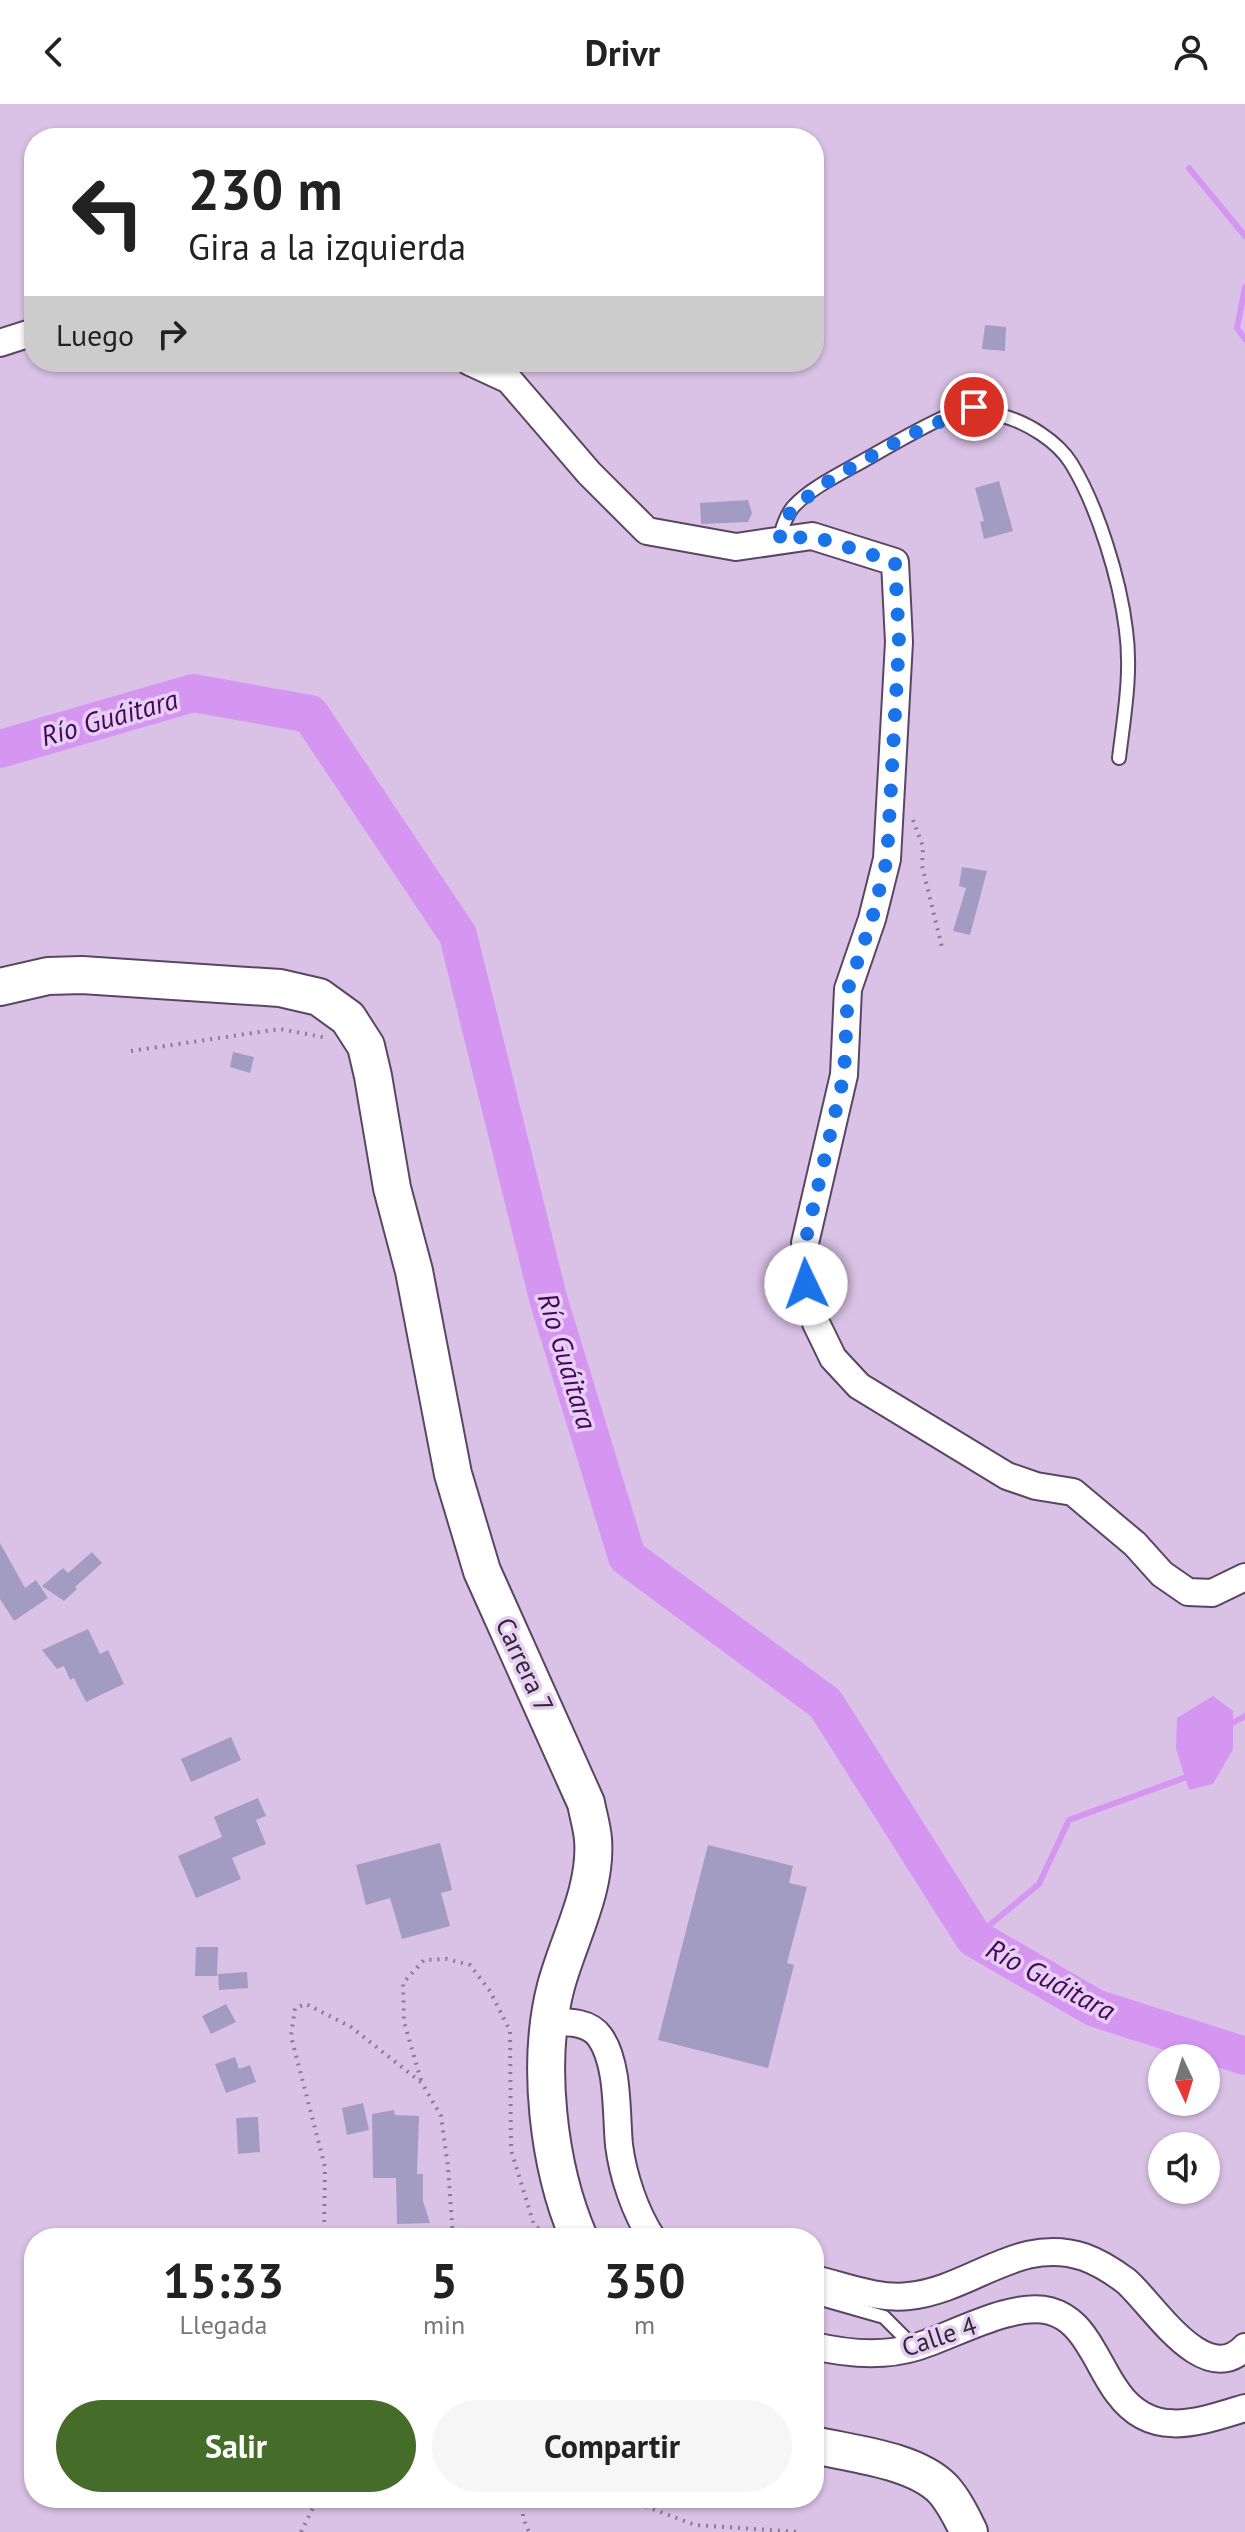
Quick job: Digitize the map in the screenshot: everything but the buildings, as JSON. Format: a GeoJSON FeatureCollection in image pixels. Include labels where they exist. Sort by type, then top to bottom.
{"type":"FeatureCollection","features":[{"type":"Feature","properties":{"kind":"street"},"geometry":{"type":"LineString","coordinates":[[0,343],[24,335]]}},
{"type":"Feature","properties":{"kind":"street"},"geometry":{"type":"LineString","coordinates":[[492,372],[509,380],[589,473],[647,531],[736,547],[812,536],[895,562],[899,642],[887,859],[872,919],[848,989],[844,1075],[805,1243],[806,1284],[816,1323],[833,1358],[859,1386],[1007,1476],[1036,1486],[1073,1492],[1135,1544],[1162,1574],[1188,1592],[1212,1593],[1245,1577]]}},
{"type":"Feature","properties":{"kind":"street"},"geometry":{"type":"LineString","coordinates":[[0,987],[48,976],[82,975],[280,988],[319,997],[348,1018],[366,1046]]}},
{"type":"Feature","properties":{"kind":"street","name":"Carrera 7"},"geometry":{"type":"LineString","coordinates":[[366,1046],[392,1188],[414,1271],[453,1474],[466,1520],[482,1571],[586,1803],[593,1839],[591,1875],[556,1987],[549,2022],[547,2070],[553,2147],[575,2228]]}},
{"type":"Feature","properties":{"kind":"street"},"geometry":{"type":"LineString","coordinates":[[549,2022],[588,2025],[600,2036],[615,2091],[619,2149],[633,2200],[647,2228]]}},
{"type":"Feature","properties":{"kind":"street"},"geometry":{"type":"LineString","coordinates":[[824,2281],[890,2297],[927,2293],[1029,2253],[1060,2252],[1084,2257],[1127,2282],[1176,2335],[1207,2357],[1234,2353]]}},
{"type":"Feature","properties":{"kind":"street","name":"Calle 4"},"geometry":{"type":"LineString","coordinates":[[824,2348],[882,2354],[914,2347],[1023,2310],[1046,2310],[1062,2315],[1081,2330],[1119,2395],[1138,2413],[1158,2422],[1177,2425],[1197,2423],[1245,2408]]}},
{"type":"Feature","properties":{"kind":"street"},"geometry":{"type":"LineString","coordinates":[[824,2447],[906,2466],[927,2476],[944,2490],[969,2532]]}},
{"type":"Feature","properties":{"kind":"lane"},"geometry":{"type":"LineString","coordinates":[[779,540],[790,513],[833,478],[907,436],[955,414],[974,407],[1020,421],[1043,435],[1070,461],[1103,533],[1115,575],[1127,631],[1128,691],[1119,758]]}},
{"type":"Feature","properties":{"kind":"lane"},"geometry":{"type":"LineString","coordinates":[[824,2300],[884,2317],[914,2347]]}},
{"type":"Feature","properties":{"kind":"path"},"geometry":{"type":"LineString","coordinates":[[891,785],[903,795],[923,847],[922,866],[942,947]]}},
{"type":"Feature","properties":{"kind":"path"},"geometry":{"type":"LineString","coordinates":[[131,1051],[280,1029],[366,1046]]}},
{"type":"Feature","properties":{"kind":"path"},"geometry":{"type":"LineString","coordinates":[[452,2228],[441,2116],[422,2083],[404,2022],[403,1983],[424,1960],[447,1959],[470,1965],[490,1991],[510,2031],[511,2150],[534,2225],[538,2228]]}},
{"type":"Feature","properties":{"kind":"path"},"geometry":{"type":"LineString","coordinates":[[324,2228],[325,2167],[291,2036],[295,2008],[306,2004],[317,2007],[351,2027],[422,2083]]}},
{"type":"Feature","properties":{"kind":"path"},"geometry":{"type":"LineString","coordinates":[[301,2532],[313,2508]]}},
{"type":"Feature","properties":{"kind":"path"},"geometry":{"type":"LineString","coordinates":[[523,2508],[523,2518],[529,2532]]}},
{"type":"Feature","properties":{"kind":"path"},"geometry":{"type":"LineString","coordinates":[[650,2508],[695,2525],[800,2532]]}},
{"type":"Feature","properties":{"kind":"shaded area"},"geometry":{"type":"Polygon","coordinates":[[[1213,1696],[1233,1711],[1233,1749],[1213,1784],[1189,1790],[1176,1749],[1177,1718],[1213,1696]]]}},
{"type":"Feature","properties":{"kind":"waterway"},"geometry":{"type":"LineString","coordinates":[[1189,168],[1245,236]]}},
{"type":"Feature","properties":{"kind":"waterway"},"geometry":{"type":"LineString","coordinates":[[1245,287],[1237,328],[1245,339]]}},
{"type":"Feature","properties":{"kind":"waterway","name":"Río Guáitara"},"geometry":{"type":"LineString","coordinates":[[0,749],[193,693],[310,714],[458,935],[548,1298],[627,1557],[825,1703],[974,1938],[1095,2008],[1245,2056]]}},
{"type":"Feature","properties":{"kind":"waterway"},"geometry":{"type":"LineString","coordinates":[[1227,1726],[1245,1716]]}},
{"type":"Feature","properties":{"kind":"waterway"},"geometry":{"type":"LineString","coordinates":[[974,1938],[1039,1884],[1069,1820],[1192,1775]]}},
{"type":"Feature","properties":{"kind":"route"},"geometry":{"type":"LineString","coordinates":[[806,1284],[805,1243],[844,1075],[848,989],[872,919],[887,859],[899,642],[895,562],[812,536],[779,540],[785,520],[795,506],[833,478],[907,436],[974,407]]}}]}
